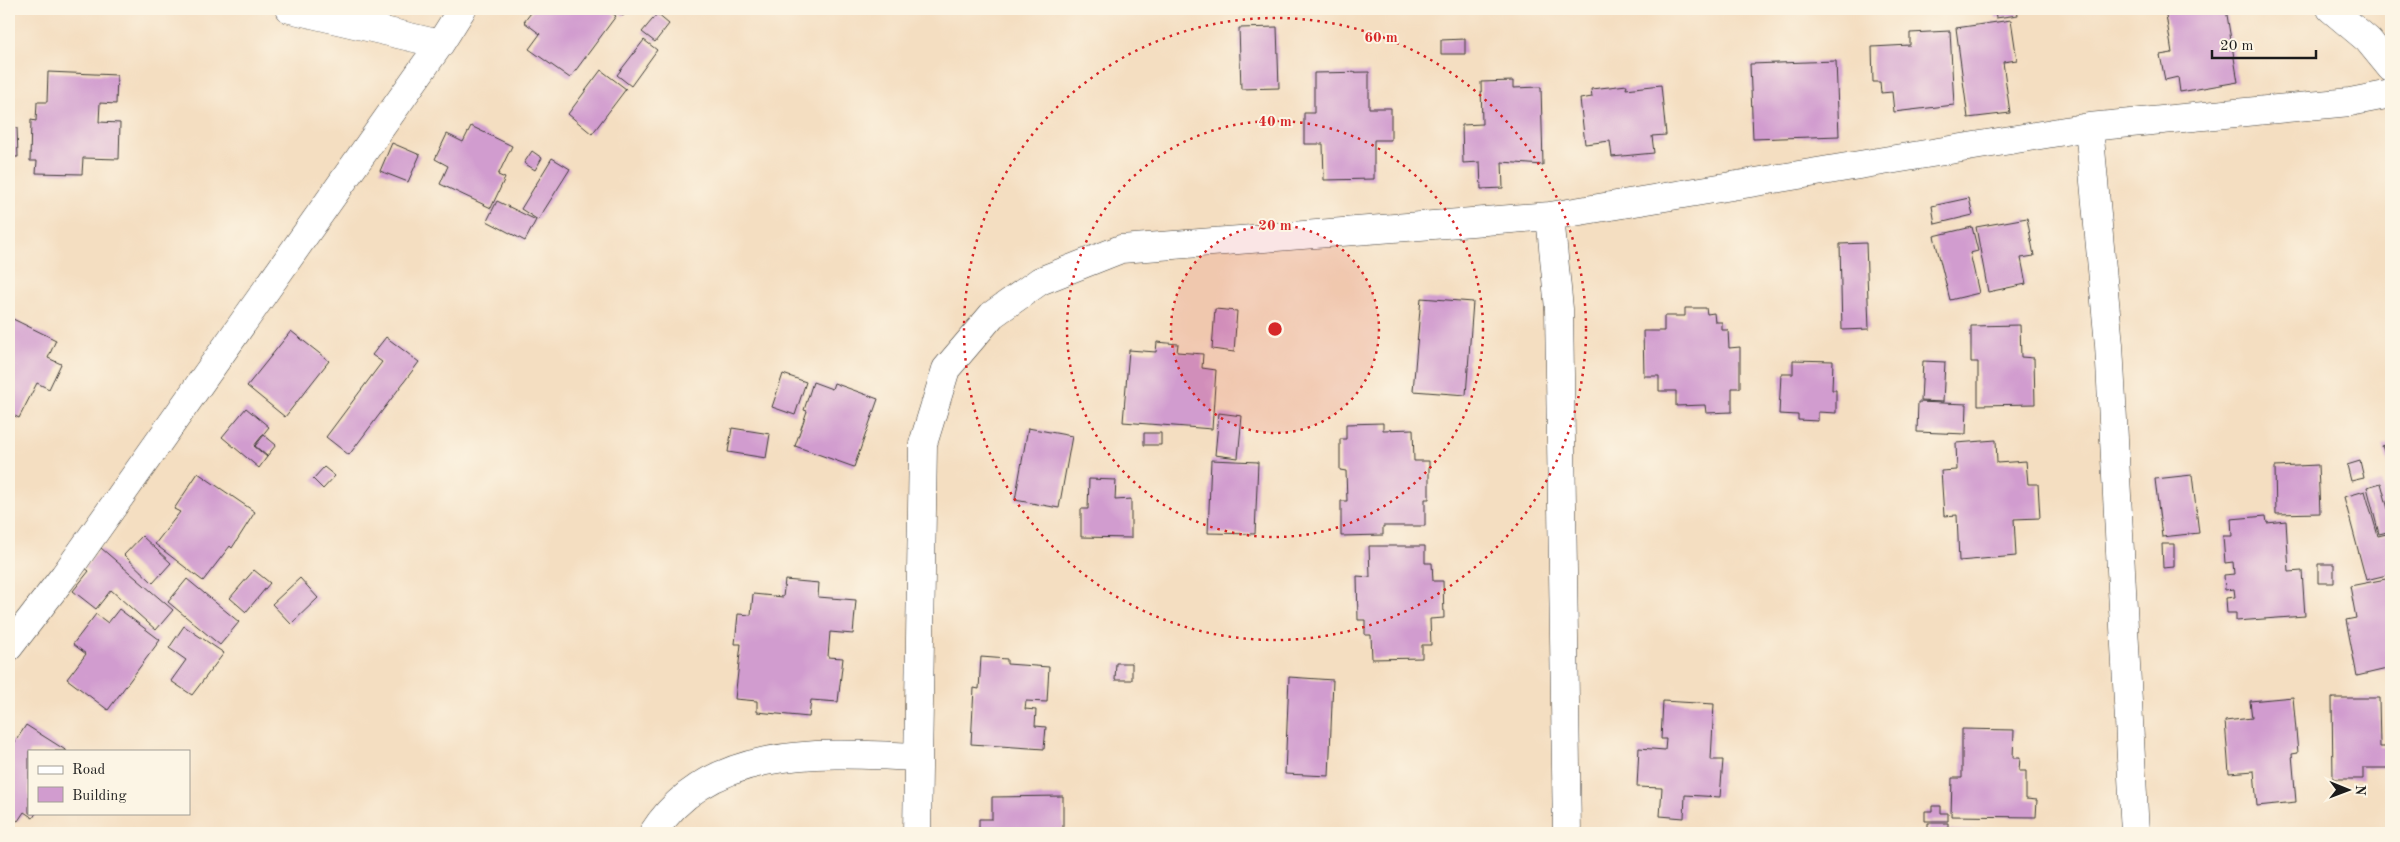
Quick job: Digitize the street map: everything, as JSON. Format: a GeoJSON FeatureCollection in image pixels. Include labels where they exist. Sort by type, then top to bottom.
{"type":"FeatureCollection","features":[{"type":"Feature","properties":{"kind":"street"},"geometry":{"type":"LineString","coordinates":[[290,9],[440,44]]}},
{"type":"Feature","properties":{"kind":"street"},"geometry":{"type":"LineString","coordinates":[[9,647],[64,576],[440,44],[462,9]]}},
{"type":"Feature","properties":{"kind":"street"},"geometry":{"type":"LineString","coordinates":[[2331,9],[2368,40],[2391,68]]}},
{"type":"Feature","properties":{"kind":"street"},"geometry":{"type":"LineString","coordinates":[[917,833],[923,444],[946,369],[992,315],[1040,281],[1121,249],[1550,216],[2089,127],[2350,102],[2391,94]]}},
{"type":"Feature","properties":{"kind":"street"},"geometry":{"type":"LineString","coordinates":[[2089,127],[2110,345],[2135,833]]}},
{"type":"Feature","properties":{"kind":"street"},"geometry":{"type":"LineString","coordinates":[[1550,216],[1560,309],[1574,833]]}},
{"type":"Feature","properties":{"kind":"street"},"geometry":{"type":"LineString","coordinates":[[653,833],[665,814],[704,784],[756,762],[797,755],[918,757]]}},
{"type":"Feature","properties":{"kind":"building"},"geometry":{"type":"Polygon","coordinates":[[[534,9],[606,9],[616,16],[570,78],[529,49],[540,34],[524,22],[534,9]]]}},
{"type":"Feature","properties":{"kind":"building"},"geometry":{"type":"Polygon","coordinates":[[[614,9],[629,9],[623,16],[614,9]]]}},
{"type":"Feature","properties":{"kind":"building"},"geometry":{"type":"Polygon","coordinates":[[[1995,9],[2017,9],[2018,15],[1996,18],[1995,9]]]}},
{"type":"Feature","properties":{"kind":"building"},"geometry":{"type":"Polygon","coordinates":[[[2165,9],[2226,9],[2238,82],[2180,92],[2178,77],[2165,80],[2160,55],[2172,53],[2165,9]]]}},
{"type":"Feature","properties":{"kind":"building"},"geometry":{"type":"Polygon","coordinates":[[[657,14],[669,24],[655,42],[642,32],[657,14]]]}},
{"type":"Feature","properties":{"kind":"building"},"geometry":{"type":"Polygon","coordinates":[[[2011,20],[2017,60],[2003,62],[2010,113],[1968,118],[1956,28],[2011,20]]]}},
{"type":"Feature","properties":{"kind":"building"},"geometry":{"type":"Polygon","coordinates":[[[1277,27],[1279,88],[1241,89],[1239,28],[1277,27]]]}},
{"type":"Feature","properties":{"kind":"building"},"geometry":{"type":"Polygon","coordinates":[[[1950,31],[1954,105],[1894,112],[1892,92],[1881,93],[1880,82],[1873,82],[1872,47],[1910,45],[1910,33],[1950,31]]]}},
{"type":"Feature","properties":{"kind":"building"},"geometry":{"type":"Polygon","coordinates":[[[1465,39],[1465,54],[1441,54],[1441,40],[1465,39]]]}},
{"type":"Feature","properties":{"kind":"building"},"geometry":{"type":"Polygon","coordinates":[[[644,40],[657,50],[631,86],[617,75],[644,40]]]}},
{"type":"Feature","properties":{"kind":"building"},"geometry":{"type":"Polygon","coordinates":[[[1836,61],[1839,136],[1753,139],[1750,64],[1836,61]]]}},
{"type":"Feature","properties":{"kind":"building"},"geometry":{"type":"Polygon","coordinates":[[[601,70],[626,89],[592,134],[568,114],[601,70]]]}},
{"type":"Feature","properties":{"kind":"building"},"geometry":{"type":"Polygon","coordinates":[[[48,72],[117,75],[116,104],[100,103],[99,122],[120,123],[119,159],[83,158],[82,174],[36,173],[37,161],[30,161],[31,120],[36,121],[37,102],[47,102],[48,72]]]}},
{"type":"Feature","properties":{"kind":"building"},"geometry":{"type":"Polygon","coordinates":[[[1369,72],[1369,108],[1391,108],[1391,140],[1374,140],[1374,179],[1324,180],[1323,144],[1304,144],[1304,113],[1314,113],[1314,73],[1369,72]]]}},
{"type":"Feature","properties":{"kind":"building"},"geometry":{"type":"Polygon","coordinates":[[[1513,81],[1513,88],[1541,87],[1543,165],[1502,162],[1503,188],[1481,189],[1480,162],[1463,163],[1462,125],[1482,124],[1481,82],[1513,81]]]}},
{"type":"Feature","properties":{"kind":"building"},"geometry":{"type":"Polygon","coordinates":[[[1627,85],[1626,89],[1661,85],[1666,135],[1652,136],[1654,153],[1612,157],[1610,141],[1585,144],[1580,99],[1592,97],[1591,89],[1627,85]]]}},
{"type":"Feature","properties":{"kind":"building"},"geometry":{"type":"Polygon","coordinates":[[[471,126],[512,146],[498,175],[505,178],[491,208],[440,184],[448,166],[435,159],[447,134],[463,142],[471,126]]]}},
{"type":"Feature","properties":{"kind":"building"},"geometry":{"type":"Polygon","coordinates":[[[17,128],[18,157],[9,157],[9,129],[17,128]]]}},
{"type":"Feature","properties":{"kind":"building"},"geometry":{"type":"Polygon","coordinates":[[[392,143],[420,155],[408,182],[380,171],[392,143]]]}},
{"type":"Feature","properties":{"kind":"building"},"geometry":{"type":"Polygon","coordinates":[[[532,151],[542,158],[535,170],[524,163],[532,151]]]}},
{"type":"Feature","properties":{"kind":"building"},"geometry":{"type":"Polygon","coordinates":[[[552,158],[570,169],[538,220],[521,209],[552,158]]]}},
{"type":"Feature","properties":{"kind":"building"},"geometry":{"type":"Polygon","coordinates":[[[1969,198],[1973,215],[1935,224],[1932,206],[1969,198]]]}},
{"type":"Feature","properties":{"kind":"building"},"geometry":{"type":"Polygon","coordinates":[[[497,201],[536,220],[525,241],[487,221],[497,201]]]}},
{"type":"Feature","properties":{"kind":"building"},"geometry":{"type":"Polygon","coordinates":[[[2027,218],[2034,256],[2021,258],[2026,284],[1988,292],[1976,227],[2027,218]]]}},
{"type":"Feature","properties":{"kind":"building"},"geometry":{"type":"Polygon","coordinates":[[[1972,227],[1978,251],[1970,253],[1979,293],[1950,300],[1934,236],[1972,227]]]}},
{"type":"Feature","properties":{"kind":"building"},"geometry":{"type":"Polygon","coordinates":[[[1866,243],[1869,329],[1842,330],[1840,244],[1866,243]]]}},
{"type":"Feature","properties":{"kind":"building"},"geometry":{"type":"Polygon","coordinates":[[[1421,298],[1473,302],[1466,395],[1413,391],[1421,298]]]}},
{"type":"Feature","properties":{"kind":"building"},"geometry":{"type":"Polygon","coordinates":[[[1685,308],[1706,308],[1707,314],[1714,313],[1715,322],[1722,322],[1722,330],[1728,330],[1729,348],[1740,347],[1740,388],[1732,388],[1732,412],[1706,413],[1705,405],[1676,406],[1676,391],[1659,391],[1659,376],[1644,376],[1643,331],[1664,331],[1664,316],[1685,316],[1685,308]]]}},
{"type":"Feature","properties":{"kind":"building"},"geometry":{"type":"Polygon","coordinates":[[[1215,309],[1237,311],[1234,352],[1212,349],[1215,309]]]}},
{"type":"Feature","properties":{"kind":"building"},"geometry":{"type":"Polygon","coordinates":[[[11,318],[56,340],[48,358],[61,364],[49,389],[37,383],[19,418],[9,413],[9,322],[11,318]]]}},
{"type":"Feature","properties":{"kind":"building"},"geometry":{"type":"Polygon","coordinates":[[[2020,325],[2021,357],[2034,358],[2035,404],[1978,405],[1978,362],[1971,362],[1971,326],[2020,325]]]}},
{"type":"Feature","properties":{"kind":"building"},"geometry":{"type":"Polygon","coordinates":[[[291,331],[329,361],[285,417],[247,386],[291,331]]]}},
{"type":"Feature","properties":{"kind":"building"},"geometry":{"type":"Polygon","coordinates":[[[386,337],[419,362],[349,455],[326,437],[382,362],[372,355],[386,337]]]}},
{"type":"Feature","properties":{"kind":"building"},"geometry":{"type":"Polygon","coordinates":[[[1157,342],[1178,344],[1177,352],[1203,354],[1202,368],[1216,370],[1212,429],[1123,422],[1129,350],[1156,352],[1157,342]]]}},
{"type":"Feature","properties":{"kind":"building"},"geometry":{"type":"Polygon","coordinates":[[[1793,360],[1833,361],[1832,390],[1836,390],[1836,413],[1818,412],[1818,421],[1798,420],[1798,415],[1779,414],[1781,374],[1793,374],[1793,360]]]}},
{"type":"Feature","properties":{"kind":"building"},"geometry":{"type":"Polygon","coordinates":[[[1923,361],[1945,362],[1943,402],[1921,401],[1923,361]]]}},
{"type":"Feature","properties":{"kind":"building"},"geometry":{"type":"Polygon","coordinates":[[[783,374],[806,382],[795,415],[772,407],[783,374]]]}},
{"type":"Feature","properties":{"kind":"building"},"geometry":{"type":"Polygon","coordinates":[[[813,382],[832,389],[834,383],[878,399],[854,467],[795,446],[807,411],[804,410],[813,382]]]}},
{"type":"Feature","properties":{"kind":"building"},"geometry":{"type":"Polygon","coordinates":[[[1918,402],[1967,404],[1966,434],[1917,432],[1918,402]]]}},
{"type":"Feature","properties":{"kind":"building"},"geometry":{"type":"Polygon","coordinates":[[[246,408],[269,427],[254,446],[267,457],[259,468],[222,437],[246,408]]]}},
{"type":"Feature","properties":{"kind":"building"},"geometry":{"type":"Polygon","coordinates":[[[1219,413],[1242,416],[1238,458],[1215,455],[1219,413]]]}},
{"type":"Feature","properties":{"kind":"building"},"geometry":{"type":"Polygon","coordinates":[[[1383,423],[1383,430],[1413,429],[1414,461],[1429,461],[1429,499],[1425,499],[1425,526],[1383,526],[1383,535],[1341,536],[1341,501],[1347,501],[1346,471],[1340,470],[1340,439],[1346,439],[1346,424],[1383,423]]]}},
{"type":"Feature","properties":{"kind":"building"},"geometry":{"type":"Polygon","coordinates":[[[732,428],[770,434],[766,458],[728,452],[732,428]]]}},
{"type":"Feature","properties":{"kind":"building"},"geometry":{"type":"Polygon","coordinates":[[[1028,428],[1072,436],[1059,508],[1015,500],[1028,428]]]}},
{"type":"Feature","properties":{"kind":"building"},"geometry":{"type":"Polygon","coordinates":[[[1144,433],[1161,433],[1161,445],[1144,445],[1144,433]]]}},
{"type":"Feature","properties":{"kind":"building"},"geometry":{"type":"Polygon","coordinates":[[[264,435],[276,445],[267,456],[255,446],[264,435]]]}},
{"type":"Feature","properties":{"kind":"building"},"geometry":{"type":"Polygon","coordinates":[[[1996,440],[1997,463],[2026,461],[2028,484],[2038,484],[2040,518],[2014,519],[2016,556],[1959,561],[1957,515],[1944,516],[1941,471],[1957,470],[1956,443],[1996,440]]]}},
{"type":"Feature","properties":{"kind":"building"},"geometry":{"type":"Polygon","coordinates":[[[2391,443],[2391,470],[2382,446],[2391,443]]]}},
{"type":"Feature","properties":{"kind":"building"},"geometry":{"type":"Polygon","coordinates":[[[1211,460],[1258,462],[1255,534],[1208,533],[1211,460]]]}},
{"type":"Feature","properties":{"kind":"building"},"geometry":{"type":"Polygon","coordinates":[[[2360,461],[2364,478],[2351,481],[2347,465],[2360,461]]]}},
{"type":"Feature","properties":{"kind":"building"},"geometry":{"type":"Polygon","coordinates":[[[2318,465],[2320,513],[2276,514],[2275,467],[2318,465]]]}},
{"type":"Feature","properties":{"kind":"building"},"geometry":{"type":"Polygon","coordinates":[[[324,467],[335,476],[323,489],[313,479],[324,467]]]}},
{"type":"Feature","properties":{"kind":"building"},"geometry":{"type":"Polygon","coordinates":[[[198,473],[255,512],[232,548],[230,546],[203,581],[155,544],[180,512],[174,509],[198,473]]]}},
{"type":"Feature","properties":{"kind":"building"},"geometry":{"type":"Polygon","coordinates":[[[2192,475],[2199,533],[2162,537],[2155,479],[2192,475]]]}},
{"type":"Feature","properties":{"kind":"building"},"geometry":{"type":"Polygon","coordinates":[[[1089,479],[1116,480],[1115,500],[1131,499],[1131,538],[1081,537],[1081,509],[1088,509],[1089,479]]]}},
{"type":"Feature","properties":{"kind":"building"},"geometry":{"type":"Polygon","coordinates":[[[2381,483],[2391,520],[2391,531],[2379,534],[2367,487],[2381,483]]]}},
{"type":"Feature","properties":{"kind":"building"},"geometry":{"type":"Polygon","coordinates":[[[2365,491],[2378,536],[2391,533],[2391,574],[2366,580],[2344,497],[2365,491]]]}},
{"type":"Feature","properties":{"kind":"building"},"geometry":{"type":"Polygon","coordinates":[[[2266,516],[2267,523],[2286,521],[2289,572],[2302,571],[2305,616],[2236,621],[2236,613],[2227,613],[2226,598],[2235,597],[2234,589],[2225,590],[2224,575],[2234,574],[2233,562],[2225,563],[2223,536],[2232,536],[2231,519],[2266,516]]]}},
{"type":"Feature","properties":{"kind":"building"},"geometry":{"type":"Polygon","coordinates":[[[142,536],[171,563],[153,583],[124,555],[142,536]]]}},
{"type":"Feature","properties":{"kind":"building"},"geometry":{"type":"Polygon","coordinates":[[[2162,544],[2174,544],[2174,567],[2163,568],[2162,544]]]}},
{"type":"Feature","properties":{"kind":"building"},"geometry":{"type":"Polygon","coordinates":[[[1369,546],[1425,546],[1425,563],[1432,563],[1433,581],[1443,581],[1444,618],[1430,619],[1431,645],[1422,645],[1422,658],[1372,659],[1371,635],[1365,635],[1365,620],[1358,620],[1357,576],[1370,577],[1369,546]]]}},
{"type":"Feature","properties":{"kind":"building"},"geometry":{"type":"Polygon","coordinates":[[[101,548],[173,610],[156,630],[111,590],[96,609],[73,591],[89,571],[85,568],[101,548]]]}},
{"type":"Feature","properties":{"kind":"building"},"geometry":{"type":"Polygon","coordinates":[[[2318,564],[2334,564],[2334,583],[2318,583],[2318,564]]]}},
{"type":"Feature","properties":{"kind":"building"},"geometry":{"type":"Polygon","coordinates":[[[254,570],[270,583],[246,612],[230,598],[254,570]]]}},
{"type":"Feature","properties":{"kind":"building"},"geometry":{"type":"Polygon","coordinates":[[[300,578],[318,598],[291,624],[272,604],[300,578]]]}},
{"type":"Feature","properties":{"kind":"building"},"geometry":{"type":"Polygon","coordinates":[[[2391,578],[2391,668],[2357,676],[2346,620],[2356,618],[2350,586],[2391,578]]]}},
{"type":"Feature","properties":{"kind":"building"},"geometry":{"type":"Polygon","coordinates":[[[187,579],[239,622],[220,645],[168,602],[187,579]]]}},
{"type":"Feature","properties":{"kind":"building"},"geometry":{"type":"Polygon","coordinates":[[[785,580],[819,583],[818,597],[856,600],[853,634],[830,632],[828,657],[843,658],[838,702],[811,700],[809,717],[757,712],[757,701],[735,699],[741,644],[735,644],[738,614],[751,615],[753,594],[783,597],[785,580]]]}},
{"type":"Feature","properties":{"kind":"building"},"geometry":{"type":"Polygon","coordinates":[[[119,609],[160,640],[108,710],[67,679],[86,654],[73,644],[96,614],[108,623],[119,609]]]}},
{"type":"Feature","properties":{"kind":"building"},"geometry":{"type":"Polygon","coordinates":[[[184,626],[224,653],[192,695],[171,681],[186,660],[169,648],[184,626]]]}},
{"type":"Feature","properties":{"kind":"building"},"geometry":{"type":"Polygon","coordinates":[[[981,657],[1007,659],[1007,664],[1049,667],[1047,702],[1026,701],[1025,709],[1036,710],[1035,726],[1046,727],[1044,749],[971,744],[974,688],[979,689],[981,657]]]}},
{"type":"Feature","properties":{"kind":"building"},"geometry":{"type":"Polygon","coordinates":[[[1116,663],[1132,663],[1132,680],[1115,680],[1116,663]]]}},
{"type":"Feature","properties":{"kind":"building"},"geometry":{"type":"Polygon","coordinates":[[[1289,677],[1333,680],[1329,776],[1285,774],[1289,677]]]}},
{"type":"Feature","properties":{"kind":"building"},"geometry":{"type":"Polygon","coordinates":[[[2293,697],[2298,753],[2292,754],[2296,802],[2257,806],[2254,771],[2229,773],[2225,721],[2252,718],[2250,701],[2293,697]]]}},
{"type":"Feature","properties":{"kind":"building"},"geometry":{"type":"Polygon","coordinates":[[[2332,698],[2379,698],[2380,747],[2391,747],[2391,768],[2363,768],[2363,779],[2333,779],[2332,698]]]}},
{"type":"Feature","properties":{"kind":"building"},"geometry":{"type":"Polygon","coordinates":[[[1663,701],[1714,704],[1711,760],[1723,760],[1720,797],[1685,795],[1684,818],[1660,816],[1662,788],[1637,787],[1639,748],[1665,750],[1666,739],[1661,739],[1663,701]]]}},
{"type":"Feature","properties":{"kind":"building"},"geometry":{"type":"Polygon","coordinates":[[[26,725],[65,750],[28,750],[28,814],[35,814],[33,818],[24,812],[18,821],[9,816],[9,738],[15,742],[26,725]]]}},
{"type":"Feature","properties":{"kind":"building"},"geometry":{"type":"Polygon","coordinates":[[[1962,729],[2014,730],[2013,758],[2020,758],[2019,771],[2026,771],[2026,799],[2037,800],[2036,817],[1951,816],[1952,778],[1962,778],[1962,729]]]}},
{"type":"Feature","properties":{"kind":"building"},"geometry":{"type":"Polygon","coordinates":[[[1063,796],[1063,832],[979,833],[979,819],[992,819],[992,797],[1063,796]]]}},
{"type":"Feature","properties":{"kind":"building"},"geometry":{"type":"Polygon","coordinates":[[[1932,806],[1941,806],[1941,813],[1948,813],[1948,821],[1925,821],[1925,811],[1932,811],[1932,806]]]}},
{"type":"Feature","properties":{"kind":"building"},"geometry":{"type":"Polygon","coordinates":[[[1928,823],[1948,823],[1948,830],[1995,831],[1995,833],[1928,833],[1928,823]]]}}]}
